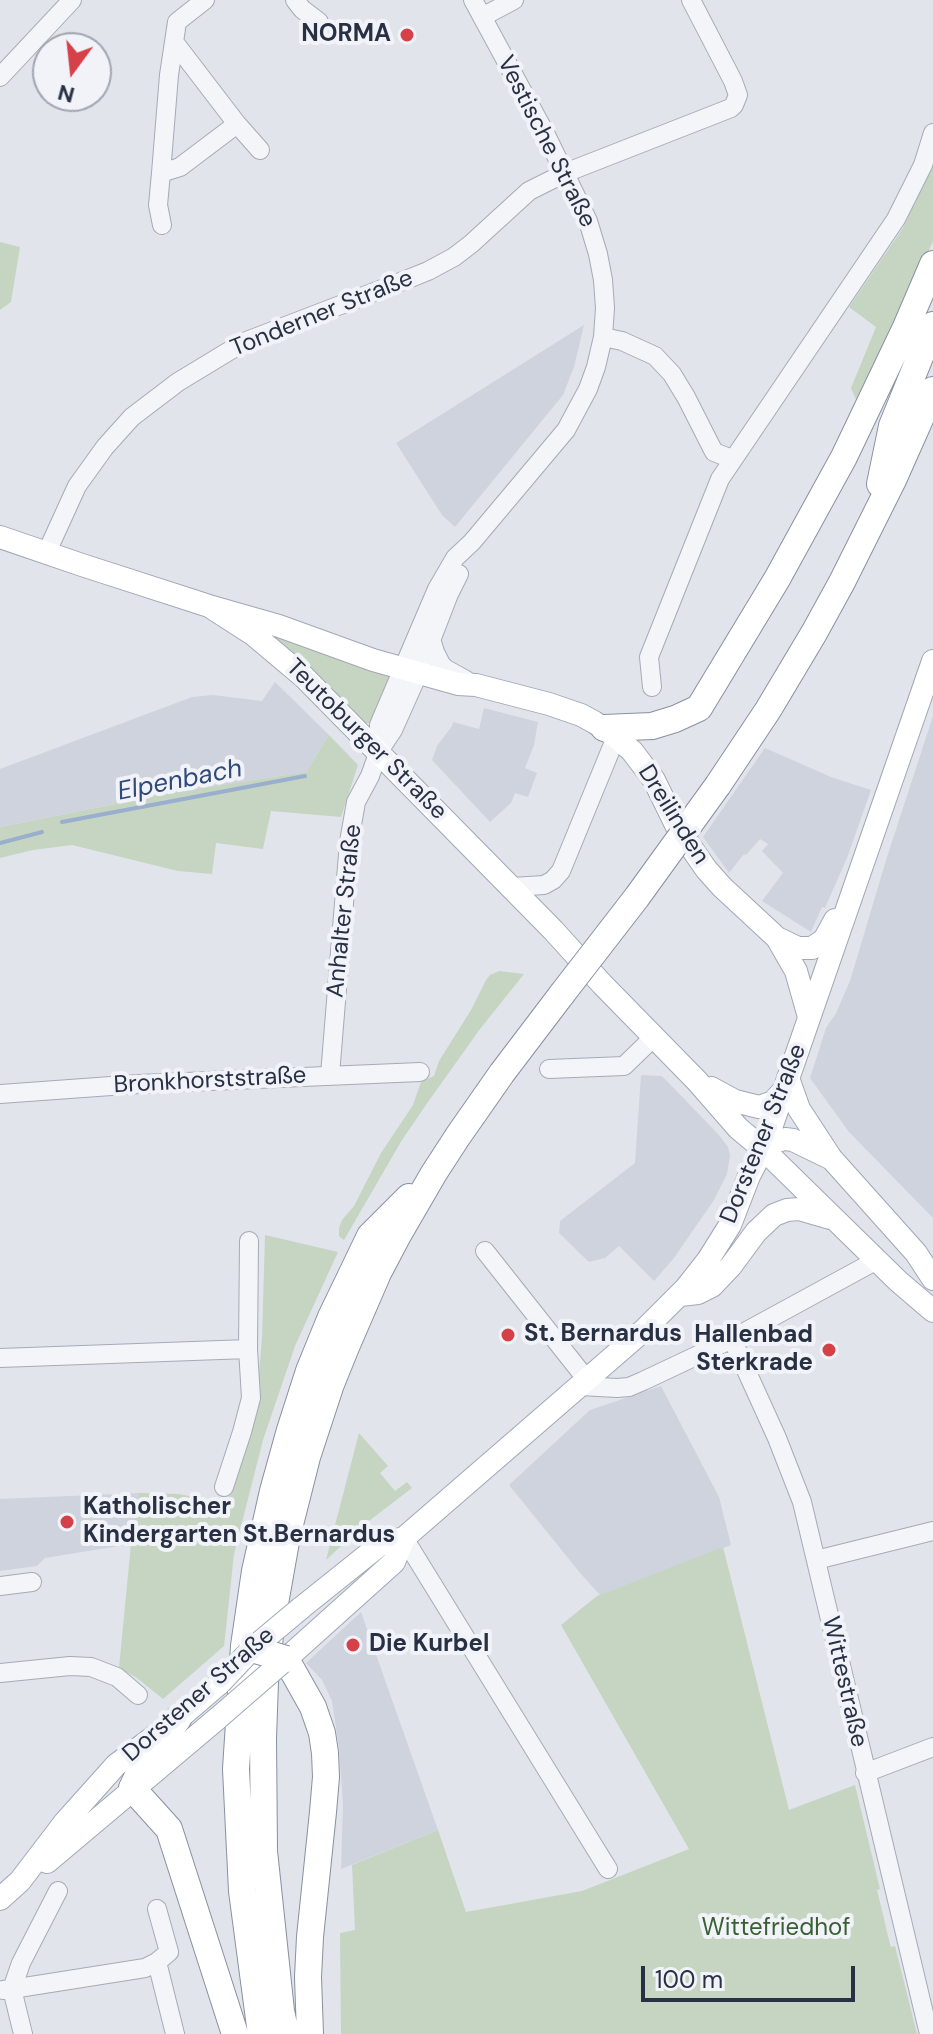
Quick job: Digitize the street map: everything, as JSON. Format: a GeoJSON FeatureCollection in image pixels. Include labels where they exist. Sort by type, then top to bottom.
{"type":"FeatureCollection","features":[{"type":"Feature","properties":{"kind":"highway"},"geometry":{"type":"LineString","coordinates":[[610,732],[652,726],[699,708],[783,569],[844,457],[933,264]]}},
{"type":"Feature","properties":{"kind":"highway"},"geometry":{"type":"LineString","coordinates":[[872,523],[892,426],[933,325]]}},
{"type":"Feature","properties":{"kind":"highway"},"geometry":{"type":"LineString","coordinates":[[286,2034],[264,1851],[265,1682],[287,1536],[331,1384],[378,1273],[434,1173],[502,1073],[645,886],[768,710],[814,633],[872,523],[933,390]]}},
{"type":"Feature","properties":{"kind":"highway"},"geometry":{"type":"LineString","coordinates":[[261,2034],[244,1907],[236,1769],[244,1646],[261,1544],[285,1445],[309,1371],[349,1277],[370,1236],[434,1173]]}},
{"type":"Feature","properties":{"kind":"highway"},"geometry":{"type":"LineString","coordinates":[[252,1649],[286,1659],[313,1707],[322,1733],[325,1753],[324,1800],[310,1937],[310,2034]]}},
{"type":"Feature","properties":{"kind":"highway"},"geometry":{"type":"LineString","coordinates":[[178,1719],[144,1763],[132,1788],[169,1829],[235,2034]]}},
{"type":"Feature","properties":{"kind":"main road","name":"Teutoburger Straße"},"geometry":{"type":"LineString","coordinates":[[0,537],[279,626],[411,672]]}},
{"type":"Feature","properties":{"kind":"main road","name":"Teutoburger Straße"},"geometry":{"type":"LineString","coordinates":[[209,606],[279,654],[379,751],[697,1081],[738,1128],[898,1281]]}},
{"type":"Feature","properties":{"kind":"main road","name":"Dreilinden"},"geometry":{"type":"LineString","coordinates":[[411,672],[557,706],[581,715],[610,732],[632,751],[654,780],[677,827],[706,869],[777,938],[796,971],[809,1017]]}},
{"type":"Feature","properties":{"kind":"main road","name":"Dorstener Straße"},"geometry":{"type":"LineString","coordinates":[[20,1881],[65,1822],[116,1765],[178,1719],[220,1683],[252,1649],[381,1544],[404,1538],[644,1330],[680,1295],[708,1260],[730,1225],[763,1149],[931,676]]}},
{"type":"Feature","properties":{"kind":"main road","name":"Dreilinden"},"geometry":{"type":"LineString","coordinates":[[777,938],[798,948],[812,948],[820,943],[861,872]]}},
{"type":"Feature","properties":{"kind":"main road"},"geometry":{"type":"LineString","coordinates":[[697,1081],[735,1101],[754,1107],[767,1105],[786,1084],[831,1158],[924,1258],[933,1279]]}},
{"type":"Feature","properties":{"kind":"main road"},"geometry":{"type":"LineString","coordinates":[[763,1149],[774,1142],[793,1140],[831,1158]]}},
{"type":"Feature","properties":{"kind":"main road"},"geometry":{"type":"LineString","coordinates":[[680,1295],[698,1293],[712,1286],[774,1215],[799,1209],[833,1219]]}},
{"type":"Feature","properties":{"kind":"main road"},"geometry":{"type":"LineString","coordinates":[[898,1281],[933,1311]]}},
{"type":"Feature","properties":{"kind":"main road"},"geometry":{"type":"LineString","coordinates":[[898,1281],[933,1327]]}},
{"type":"Feature","properties":{"kind":"main road","name":"Dorstener Straße"},"geometry":{"type":"LineString","coordinates":[[0,1899],[286,1659],[394,1562],[404,1538]]}},
{"type":"Feature","properties":{"kind":"street"},"geometry":{"type":"LineString","coordinates":[[0,77],[72,0]]}},
{"type":"Feature","properties":{"kind":"street"},"geometry":{"type":"LineString","coordinates":[[162,225],[158,205],[169,75],[177,22],[205,0]]}},
{"type":"Feature","properties":{"kind":"street"},"geometry":{"type":"LineString","coordinates":[[295,0],[319,22]]}},
{"type":"Feature","properties":{"kind":"street"},"geometry":{"type":"LineString","coordinates":[[478,8],[514,0]]}},
{"type":"Feature","properties":{"kind":"street","name":"Tonderner Straße"},"geometry":{"type":"LineString","coordinates":[[46,554],[77,486],[105,447],[132,417],[178,382],[244,342],[428,271],[454,257],[529,191],[565,173],[731,108],[738,95],[733,81],[691,0]]}},
{"type":"Feature","properties":{"kind":"street","name":"Vestische Straße"},"geometry":{"type":"LineString","coordinates":[[411,672],[412,647],[437,589],[455,558],[566,430],[593,379],[603,337],[603,280],[588,221],[478,8]]}},
{"type":"Feature","properties":{"kind":"street"},"geometry":{"type":"LineString","coordinates":[[175,43],[260,150]]}},
{"type":"Feature","properties":{"kind":"street"},"geometry":{"type":"LineString","coordinates":[[161,173],[180,167],[237,124]]}},
{"type":"Feature","properties":{"kind":"street"},"geometry":{"type":"LineString","coordinates":[[652,687],[649,657],[720,479],[896,219],[923,165],[933,133]]}},
{"type":"Feature","properties":{"kind":"street"},"geometry":{"type":"LineString","coordinates":[[603,337],[622,341],[655,356],[672,374],[714,452],[732,459]]}},
{"type":"Feature","properties":{"kind":"street","name":"Vestische Straße"},"geometry":{"type":"LineString","coordinates":[[411,672],[431,639],[472,542]]}},
{"type":"Feature","properties":{"kind":"street"},"geometry":{"type":"LineString","coordinates":[[431,639],[437,658],[446,669],[476,685]]}},
{"type":"Feature","properties":{"kind":"street","name":"Anhalter Straße"},"geometry":{"type":"LineString","coordinates":[[330,1075],[349,842],[356,802],[379,751],[393,730],[411,672]]}},
{"type":"Feature","properties":{"kind":"street"},"geometry":{"type":"LineString","coordinates":[[512,887],[539,886],[549,883],[558,875],[610,732]]}},
{"type":"Feature","properties":{"kind":"street"},"geometry":{"type":"LineString","coordinates":[[549,1069],[624,1066],[654,1037]]}},
{"type":"Feature","properties":{"kind":"street","name":"Bronkhorststraße"},"geometry":{"type":"LineString","coordinates":[[0,1094],[139,1084],[420,1072]]}},
{"type":"Feature","properties":{"kind":"street"},"geometry":{"type":"LineString","coordinates":[[224,1487],[251,1398],[249,1241]]}},
{"type":"Feature","properties":{"kind":"street"},"geometry":{"type":"LineString","coordinates":[[485,1251],[583,1383],[602,1388],[629,1387],[732,1339],[877,1260]]}},
{"type":"Feature","properties":{"kind":"street","name":"Wittestraße"},"geometry":{"type":"LineString","coordinates":[[732,1339],[802,1502],[929,2034]]}},
{"type":"Feature","properties":{"kind":"street"},"geometry":{"type":"LineString","coordinates":[[0,1358],[248,1349]]}},
{"type":"Feature","properties":{"kind":"street"},"geometry":{"type":"LineString","coordinates":[[816,1560],[933,1531]]}},
{"type":"Feature","properties":{"kind":"street"},"geometry":{"type":"LineString","coordinates":[[404,1538],[608,1869]]}},
{"type":"Feature","properties":{"kind":"street"},"geometry":{"type":"LineString","coordinates":[[0,1586],[32,1582]]}},
{"type":"Feature","properties":{"kind":"street"},"geometry":{"type":"LineString","coordinates":[[0,1673],[91,1667],[117,1677],[138,1695]]}},
{"type":"Feature","properties":{"kind":"street"},"geometry":{"type":"LineString","coordinates":[[865,1773],[933,1747]]}},
{"type":"Feature","properties":{"kind":"street"},"geometry":{"type":"LineString","coordinates":[[6,1990],[58,1891]]}},
{"type":"Feature","properties":{"kind":"street"},"geometry":{"type":"LineString","coordinates":[[6,1990],[145,1968],[157,1962],[169,1952],[157,1909]]}},
{"type":"Feature","properties":{"kind":"street"},"geometry":{"type":"LineString","coordinates":[[157,1962],[175,2034]]}},
{"type":"Feature","properties":{"kind":"street"},"geometry":{"type":"LineString","coordinates":[[6,1990],[23,2034]]}},
{"type":"Feature","properties":{"kind":"shaded area"},"geometry":{"type":"Polygon","coordinates":[[[584,325],[574,367],[563,395],[455,527],[442,515],[396,443],[584,325]]]}},
{"type":"Feature","properties":{"kind":"shaded area"},"geometry":{"type":"Polygon","coordinates":[[[275,682],[329,735],[306,772],[170,793],[0,827],[0,769],[192,697],[213,695],[262,701],[275,682]]]}},
{"type":"Feature","properties":{"kind":"shaded area"},"geometry":{"type":"Polygon","coordinates":[[[484,708],[538,722],[534,745],[525,768],[537,773],[528,797],[515,793],[511,803],[490,822],[432,760],[453,722],[479,729],[484,708]]]}},
{"type":"Feature","properties":{"kind":"shaded area"},"geometry":{"type":"Polygon","coordinates":[[[933,716],[933,1218],[849,1132],[810,1078],[826,1028],[850,981],[933,716]]]}},
{"type":"Feature","properties":{"kind":"shaded area"},"geometry":{"type":"Polygon","coordinates":[[[765,748],[831,777],[871,790],[847,858],[811,932],[762,901],[783,873],[762,851],[768,844],[760,839],[729,873],[703,837],[765,748]]]}},
{"type":"Feature","properties":{"kind":"shaded area"},"geometry":{"type":"Polygon","coordinates":[[[641,1075],[662,1076],[719,1135],[728,1147],[730,1156],[727,1174],[714,1200],[654,1281],[619,1246],[605,1258],[589,1262],[559,1233],[560,1221],[635,1163],[641,1075]]]}},
{"type":"Feature","properties":{"kind":"shaded area"},"geometry":{"type":"Polygon","coordinates":[[[661,1386],[719,1497],[731,1545],[600,1595],[509,1485],[590,1410],[661,1386]]]}},
{"type":"Feature","properties":{"kind":"shaded area","name":"Katholischer Kindergarten St.Bernardus"},"geometry":{"type":"Polygon","coordinates":[[[139,1493],[131,1544],[45,1558],[37,1566],[0,1571],[0,1499],[139,1493]]]}},
{"type":"Feature","properties":{"kind":"shaded area"},"geometry":{"type":"Polygon","coordinates":[[[361,1612],[438,1830],[341,1869],[343,1804],[332,1701],[322,1680],[306,1663],[361,1612]]]}},
{"type":"Feature","properties":{"kind":"green space"},"geometry":{"type":"Polygon","coordinates":[[[933,163],[933,241],[858,404],[851,388],[876,327],[849,307],[903,228],[933,163]]]}},
{"type":"Feature","properties":{"kind":"green space"},"geometry":{"type":"Polygon","coordinates":[[[0,242],[20,247],[11,302],[0,310],[0,242]]]}},
{"type":"Feature","properties":{"kind":"green space"},"geometry":{"type":"Polygon","coordinates":[[[261,627],[392,674],[373,723],[364,723],[261,627]]]}},
{"type":"Feature","properties":{"kind":"green space"},"geometry":{"type":"Polygon","coordinates":[[[329,735],[358,765],[341,817],[271,811],[263,849],[216,843],[212,874],[178,871],[72,845],[0,858],[0,827],[170,793],[306,772],[329,735]]]}},
{"type":"Feature","properties":{"kind":"green space"},"geometry":{"type":"Polygon","coordinates":[[[499,971],[524,974],[480,1029],[402,1140],[344,1240],[339,1236],[342,1220],[354,1206],[381,1153],[413,1105],[421,1082],[434,1076],[439,1061],[486,980],[499,971]]]}},
{"type":"Feature","properties":{"kind":"green space"},"geometry":{"type":"Polygon","coordinates":[[[265,1235],[338,1252],[295,1346],[263,1440],[234,1554],[224,1646],[163,1699],[119,1668],[139,1493],[179,1494],[227,1504],[256,1407],[265,1235]]]}},
{"type":"Feature","properties":{"kind":"green space"},"geometry":{"type":"Polygon","coordinates":[[[359,1433],[388,1466],[380,1473],[395,1491],[407,1482],[412,1488],[365,1524],[326,1560],[359,1433]]]}},
{"type":"Feature","properties":{"kind":"green space","name":"Wittefriedhof"},"geometry":{"type":"Polygon","coordinates":[[[723,1547],[789,1810],[855,1785],[890,1944],[891,1947],[895,1946],[917,2034],[341,2034],[340,1933],[355,1930],[352,1865],[438,1830],[466,1912],[582,1891],[689,1849],[561,1625],[597,1596],[723,1547]]]}},
{"type":"Feature","properties":{"kind":"waterway","name":"Elpenbach"},"geometry":{"type":"LineString","coordinates":[[62,822],[305,776]]}},
{"type":"Feature","properties":{"kind":"waterway","name":"Elpenbach"},"geometry":{"type":"LineString","coordinates":[[0,843],[42,832]]}},
{"type":"Feature","properties":{"kind":"place","name":"NORMA"},"geometry":{"type":"Point","coordinates":[407,35]}},
{"type":"Feature","properties":{"kind":"place","name":"St. Bernardus"},"geometry":{"type":"Point","coordinates":[508,1335]}},
{"type":"Feature","properties":{"kind":"place","name":"Hallenbad Sterkrade"},"geometry":{"type":"Point","coordinates":[829,1350]}},
{"type":"Feature","properties":{"kind":"place","name":"Katholischer Kindergarten St.Bernardus"},"geometry":{"type":"Point","coordinates":[67,1522]}},
{"type":"Feature","properties":{"kind":"place","name":"Die Kurbel"},"geometry":{"type":"Point","coordinates":[353,1645]}}]}
